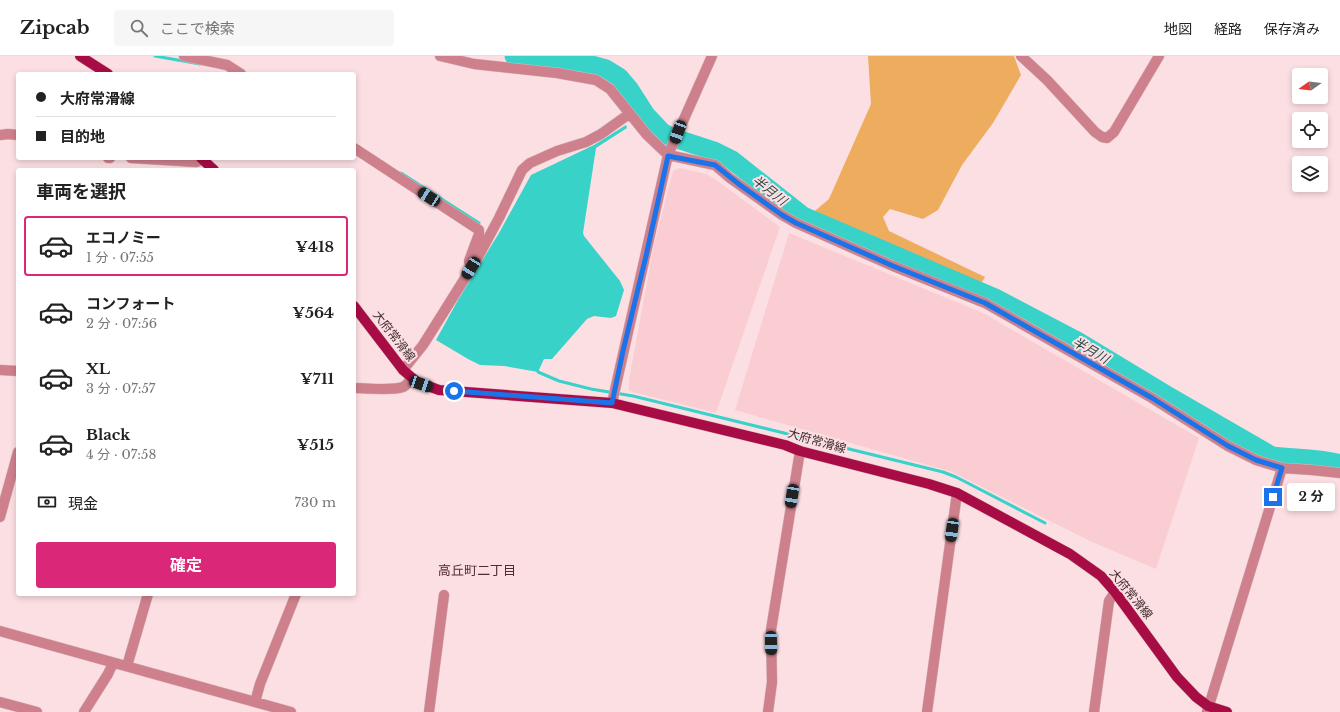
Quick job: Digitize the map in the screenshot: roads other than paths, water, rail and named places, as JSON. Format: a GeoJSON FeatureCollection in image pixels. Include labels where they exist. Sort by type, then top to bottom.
{"type":"FeatureCollection","features":[{"type":"Feature","properties":{"kind":"main road"},"geometry":{"type":"LineString","coordinates":[[80,56],[105,72]]}},
{"type":"Feature","properties":{"kind":"main road"},"geometry":{"type":"LineString","coordinates":[[203,160],[212,168]]}},
{"type":"Feature","properties":{"kind":"main road","name":"大府常滑線"},"geometry":{"type":"LineString","coordinates":[[356,309],[403,370],[411,378],[421,384],[439,390],[612,403],[785,445],[800,451],[929,484],[957,493],[1070,554],[1101,576],[1115,592],[1177,677],[1208,709],[1227,712]]}},
{"type":"Feature","properties":{"kind":"street"},"geometry":{"type":"LineString","coordinates":[[184,56],[227,65],[238,72]]}},
{"type":"Feature","properties":{"kind":"street"},"geometry":{"type":"LineString","coordinates":[[440,56],[474,64],[557,73],[596,80],[610,89],[647,135],[670,151],[715,165],[730,178],[776,211],[796,223],[893,266],[985,303],[1152,398],[1228,446],[1256,460],[1282,468],[1340,473]]}},
{"type":"Feature","properties":{"kind":"street"},"geometry":{"type":"LineString","coordinates":[[612,403],[670,151],[712,56]]}},
{"type":"Feature","properties":{"kind":"street"},"geometry":{"type":"LineString","coordinates":[[1021,56],[1047,80],[1095,132],[1102,137],[1107,138],[1114,132],[1159,56]]}},
{"type":"Feature","properties":{"kind":"street"},"geometry":{"type":"LineString","coordinates":[[403,370],[423,345],[471,268],[499,218],[522,170],[530,163],[557,151],[586,142],[601,134],[629,114]]}},
{"type":"Feature","properties":{"kind":"street"},"geometry":{"type":"LineString","coordinates":[[0,136],[8,134],[16,135]]}},
{"type":"Feature","properties":{"kind":"street"},"geometry":{"type":"LineString","coordinates":[[356,149],[479,230],[479,234],[469,261],[471,268]]}},
{"type":"Feature","properties":{"kind":"street"},"geometry":{"type":"LineString","coordinates":[[164,160],[196,162],[200,160]]}},
{"type":"Feature","properties":{"kind":"street"},"geometry":{"type":"LineString","coordinates":[[0,370],[16,371]]}},
{"type":"Feature","properties":{"kind":"street"},"geometry":{"type":"LineString","coordinates":[[356,388],[383,389],[401,387],[407,384],[411,378]]}},
{"type":"Feature","properties":{"kind":"street"},"geometry":{"type":"LineString","coordinates":[[768,712],[772,682],[771,630],[800,451]]}},
{"type":"Feature","properties":{"kind":"street"},"geometry":{"type":"LineString","coordinates":[[0,517],[16,459]]}},
{"type":"Feature","properties":{"kind":"street"},"geometry":{"type":"LineString","coordinates":[[1208,709],[1282,468]]}},
{"type":"Feature","properties":{"kind":"street"},"geometry":{"type":"LineString","coordinates":[[927,712],[957,493]]}},
{"type":"Feature","properties":{"kind":"street"},"geometry":{"type":"LineString","coordinates":[[1094,712],[1109,601],[1115,592]]}},
{"type":"Feature","properties":{"kind":"street"},"geometry":{"type":"LineString","coordinates":[[127,666],[147,596]]}},
{"type":"Feature","properties":{"kind":"street"},"geometry":{"type":"LineString","coordinates":[[260,706],[260,684],[295,596]]}},
{"type":"Feature","properties":{"kind":"street"},"geometry":{"type":"LineString","coordinates":[[429,712],[444,596]]}},
{"type":"Feature","properties":{"kind":"street"},"geometry":{"type":"LineString","coordinates":[[0,632],[127,666],[260,706],[291,712]]}},
{"type":"Feature","properties":{"kind":"street"},"geometry":{"type":"LineString","coordinates":[[84,712],[108,674],[113,663]]}},
{"type":"Feature","properties":{"kind":"street"},"geometry":{"type":"LineString","coordinates":[[0,702],[37,712]]}},
{"type":"Feature","properties":{"kind":"water"},"geometry":{"type":"Polygon","coordinates":[[[626,125],[627,128],[596,148],[583,233],[620,281],[624,290],[616,316],[611,318],[594,316],[587,319],[552,359],[544,359],[538,372],[504,366],[480,365],[436,340],[458,300],[499,233],[531,175],[594,145],[626,125]]]}},
{"type":"Feature","properties":{"kind":"waterway"},"geometry":{"type":"LineString","coordinates":[[155,56],[200,64]]}},
{"type":"Feature","properties":{"kind":"waterway","name":"半月川"},"geometry":{"type":"LineString","coordinates":[[514,56],[581,62],[606,69],[619,77],[630,90],[646,115],[662,132],[671,137],[714,151],[732,160],[803,216],[995,298],[1077,341],[1272,456],[1315,459],[1340,464]]}},
{"type":"Feature","properties":{"kind":"waterway"},"geometry":{"type":"LineString","coordinates":[[401,173],[479,223]]}},
{"type":"Feature","properties":{"kind":"waterway"},"geometry":{"type":"LineString","coordinates":[[537,368],[538,372],[559,381],[591,389],[633,396],[943,472],[956,477],[1045,523]]}},
{"type":"Feature","properties":{"kind":"district","name":"高丘町二丁目"},"geometry":{"type":"Point","coordinates":[477,570]}}]}
